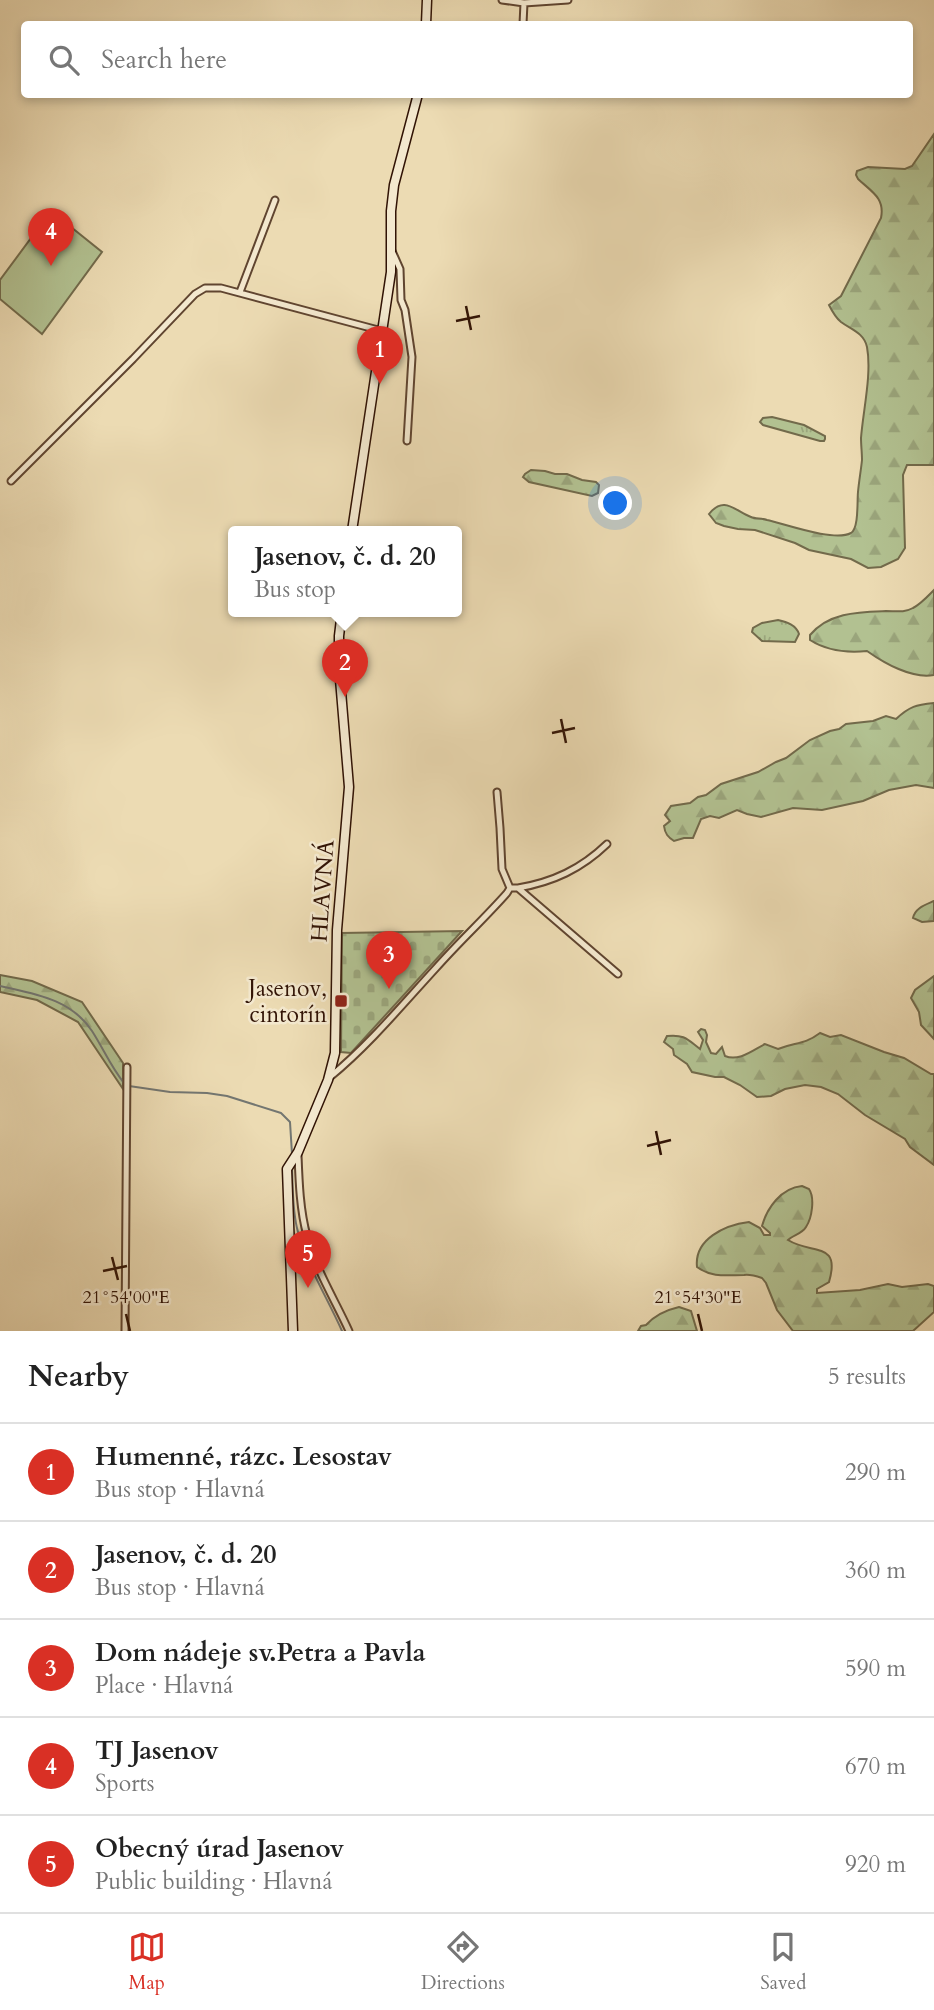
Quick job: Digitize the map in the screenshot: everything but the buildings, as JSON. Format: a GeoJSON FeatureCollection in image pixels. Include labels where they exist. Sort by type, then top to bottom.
{"type":"FeatureCollection","features":[{"type":"Feature","properties":{"kind":"street"},"geometry":{"type":"LineString","coordinates":[[426,21],[427,0]]}},
{"type":"Feature","properties":{"kind":"street"},"geometry":{"type":"LineString","coordinates":[[502,0],[524,3],[568,0]]}},
{"type":"Feature","properties":{"kind":"street"},"geometry":{"type":"LineString","coordinates":[[523,21],[524,3]]}},
{"type":"Feature","properties":{"kind":"street"},"geometry":{"type":"LineString","coordinates":[[353,526],[391,272],[391,211],[394,185],[417,98]]}},
{"type":"Feature","properties":{"kind":"street"},"geometry":{"type":"LineString","coordinates":[[240,292],[275,200]]}},
{"type":"Feature","properties":{"kind":"street"},"geometry":{"type":"LineString","coordinates":[[392,249],[400,269],[401,300],[412,356],[407,441]]}},
{"type":"Feature","properties":{"kind":"street"},"geometry":{"type":"LineString","coordinates":[[11,481],[195,294],[205,288],[240,292],[382,331]]}},
{"type":"Feature","properties":{"kind":"street","name":"HLAVNÁ"},"geometry":{"type":"LineString","coordinates":[[293,1331],[286,1177],[288,1166],[297,1154],[328,1080],[335,1052],[337,930],[349,787],[339,667],[342,617]]}},
{"type":"Feature","properties":{"kind":"street"},"geometry":{"type":"LineString","coordinates":[[328,1080],[346,1065],[508,893],[510,888],[502,869],[496,792]]}},
{"type":"Feature","properties":{"kind":"street"},"geometry":{"type":"LineString","coordinates":[[510,888],[540,884],[568,873],[592,858],[607,844]]}},
{"type":"Feature","properties":{"kind":"street"},"geometry":{"type":"LineString","coordinates":[[518,888],[618,974]]}},
{"type":"Feature","properties":{"kind":"street"},"geometry":{"type":"LineString","coordinates":[[335,1052],[337,1061],[346,1065]]}},
{"type":"Feature","properties":{"kind":"street"},"geometry":{"type":"LineString","coordinates":[[125,1331],[127,1067]]}},
{"type":"Feature","properties":{"kind":"street"},"geometry":{"type":"LineString","coordinates":[[297,1154],[306,1234],[317,1266],[349,1331]]}},
{"type":"Feature","properties":{"kind":"green space"},"geometry":{"type":"Polygon","coordinates":[[[934,134],[934,465],[907,465],[903,475],[905,548],[898,559],[881,567],[868,568],[851,559],[809,550],[755,530],[716,523],[709,514],[714,508],[725,505],[753,518],[822,534],[843,535],[854,530],[868,381],[867,347],[863,338],[839,320],[829,305],[841,296],[881,218],[879,200],[858,179],[857,171],[868,167],[905,169],[912,166],[934,134]]]}},
{"type":"Feature","properties":{"kind":"green space"},"geometry":{"type":"Polygon","coordinates":[[[51,211],[102,252],[42,334],[0,299],[0,280],[51,211]]]}},
{"type":"Feature","properties":{"kind":"green space"},"geometry":{"type":"Polygon","coordinates":[[[772,417],[804,425],[825,436],[825,439],[820,441],[760,422],[763,418],[772,417]]]}},
{"type":"Feature","properties":{"kind":"green space"},"geometry":{"type":"Polygon","coordinates":[[[531,470],[567,474],[596,482],[599,485],[598,493],[592,496],[529,482],[523,477],[531,470]]]}},
{"type":"Feature","properties":{"kind":"green space"},"geometry":{"type":"Polygon","coordinates":[[[934,590],[934,675],[908,672],[867,651],[837,650],[810,640],[810,635],[818,627],[835,618],[865,612],[906,611],[919,604],[934,590]]]}},
{"type":"Feature","properties":{"kind":"green space"},"geometry":{"type":"Polygon","coordinates":[[[778,620],[796,628],[799,634],[795,642],[762,641],[752,632],[753,628],[762,623],[778,620]]]}},
{"type":"Feature","properties":{"kind":"green space"},"geometry":{"type":"Polygon","coordinates":[[[934,703],[934,788],[916,785],[889,790],[863,801],[822,810],[793,808],[761,817],[737,810],[719,818],[710,816],[701,819],[693,838],[674,841],[666,833],[664,826],[670,821],[665,815],[671,806],[690,803],[721,784],[758,772],[786,758],[810,740],[846,724],[873,721],[886,716],[896,719],[914,707],[934,703]]]}},
{"type":"Feature","properties":{"kind":"green space"},"geometry":{"type":"Polygon","coordinates":[[[934,901],[934,921],[922,922],[913,918],[918,909],[934,901]]]}},
{"type":"Feature","properties":{"kind":"green space"},"geometry":{"type":"Polygon","coordinates":[[[462,931],[351,1053],[341,1052],[342,933],[462,931]]]}},
{"type":"Feature","properties":{"kind":"green space"},"geometry":{"type":"Polygon","coordinates":[[[0,975],[32,981],[82,1002],[123,1063],[123,1089],[78,1022],[37,1000],[0,992],[0,975]]]}},
{"type":"Feature","properties":{"kind":"green space"},"geometry":{"type":"Polygon","coordinates":[[[934,976],[934,1039],[921,1025],[919,1012],[911,998],[915,990],[934,976]]]}},
{"type":"Feature","properties":{"kind":"green space"},"geometry":{"type":"Polygon","coordinates":[[[705,1030],[711,1053],[716,1054],[722,1047],[725,1056],[735,1058],[765,1044],[778,1049],[820,1033],[830,1037],[841,1035],[904,1058],[934,1074],[934,1165],[910,1147],[905,1139],[865,1115],[838,1094],[821,1087],[805,1085],[785,1089],[771,1096],[757,1097],[724,1077],[692,1072],[664,1042],[667,1036],[678,1036],[686,1038],[700,1049],[703,1040],[698,1032],[705,1030]]]}},
{"type":"Feature","properties":{"kind":"green space"},"geometry":{"type":"Polygon","coordinates":[[[802,1186],[811,1193],[810,1219],[804,1229],[788,1240],[822,1251],[831,1260],[829,1282],[817,1289],[817,1293],[860,1290],[888,1284],[902,1287],[928,1284],[934,1286],[934,1312],[913,1331],[793,1331],[777,1310],[762,1278],[714,1274],[697,1267],[697,1257],[706,1241],[730,1226],[749,1222],[760,1228],[764,1235],[770,1235],[762,1226],[767,1212],[781,1195],[802,1186]]]}},
{"type":"Feature","properties":{"kind":"green space"},"geometry":{"type":"Polygon","coordinates":[[[679,1307],[691,1311],[697,1331],[638,1331],[641,1326],[665,1311],[679,1307]]]}},
{"type":"Feature","properties":{"kind":"waterway"},"geometry":{"type":"LineString","coordinates":[[0,986],[51,1000],[74,1012],[92,1031],[124,1083]]}},
{"type":"Feature","properties":{"kind":"waterway"},"geometry":{"type":"LineString","coordinates":[[129,1086],[227,1096],[281,1113],[290,1122],[292,1154]]}},
{"type":"Feature","properties":{"kind":"waterway"},"geometry":{"type":"LineString","coordinates":[[292,1167],[298,1232],[312,1270],[342,1331]]}},
{"type":"Feature","properties":{"kind":"place","name":"TJ Jasenov"},"geometry":{"type":"Point","coordinates":[51,266]}},
{"type":"Feature","properties":{"kind":"place","name":"Humenné, rázc. Lesostav"},"geometry":{"type":"Point","coordinates":[380,384]}},
{"type":"Feature","properties":{"kind":"place","name":"Jasenov, č. d. 20"},"geometry":{"type":"Point","coordinates":[345,697]}},
{"type":"Feature","properties":{"kind":"place","name":"Dom nádeje sv.Petra a Pavla"},"geometry":{"type":"Point","coordinates":[389,989]}},
{"type":"Feature","properties":{"kind":"place","name":"Jasenov, cintorín"},"geometry":{"type":"Point","coordinates":[341,1001]}},
{"type":"Feature","properties":{"kind":"place","name":"Obecný úrad Jasenov"},"geometry":{"type":"Point","coordinates":[308,1288]}}]}
